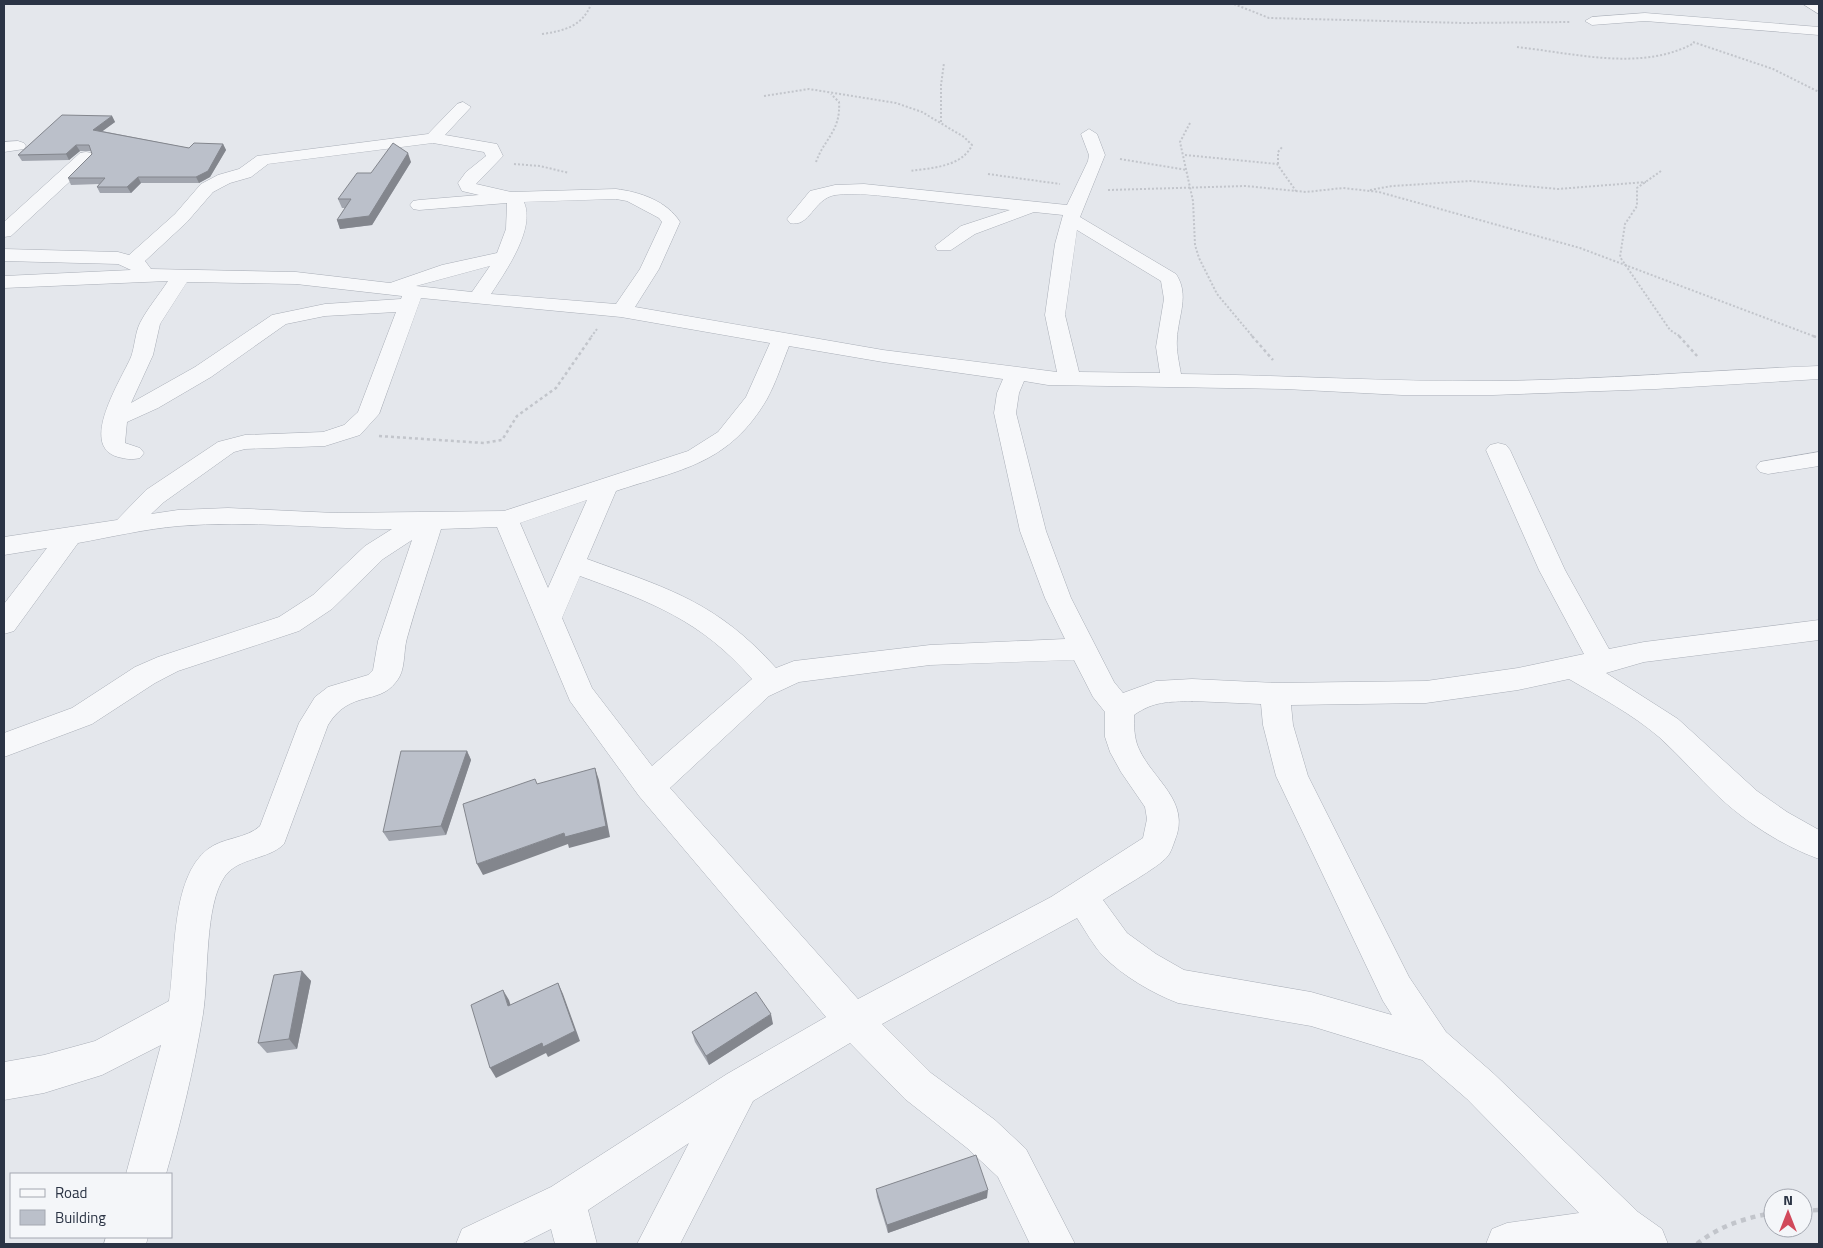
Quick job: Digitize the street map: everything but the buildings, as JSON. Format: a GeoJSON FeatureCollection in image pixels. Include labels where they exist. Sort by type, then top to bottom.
{"type":"FeatureCollection","features":[{"type":"Feature","properties":{"kind":"street"},"geometry":{"type":"LineString","coordinates":[[1810,4],[1819,10]]}},
{"type":"Feature","properties":{"kind":"street"},"geometry":{"type":"LineString","coordinates":[[1592,21],[1645,18],[1819,31]]}},
{"type":"Feature","properties":{"kind":"street"},"geometry":{"type":"LineString","coordinates":[[433,138],[463,107]]}},
{"type":"Feature","properties":{"kind":"street"},"geometry":{"type":"LineString","coordinates":[[1069,378],[1055,315],[1064,244],[1082,187],[1096,157],[1090,134]]}},
{"type":"Feature","properties":{"kind":"street"},"geometry":{"type":"LineString","coordinates":[[139,269],[207,188],[224,179],[245,173],[263,160],[433,138],[480,144],[491,148],[495,153],[488,165],[468,180],[468,187],[512,198],[517,204],[517,221],[514,234],[503,257],[478,299]]}},
{"type":"Feature","properties":{"kind":"street"},"geometry":{"type":"LineString","coordinates":[[4,232],[86,157]]}},
{"type":"Feature","properties":{"kind":"street"},"geometry":{"type":"LineString","coordinates":[[796,219],[816,195],[835,190],[864,189],[1036,207],[1072,215],[1169,278],[1173,286],[1174,304],[1167,336],[1167,356],[1172,381]]}},
{"type":"Feature","properties":{"kind":"street"},"geometry":{"type":"LineString","coordinates":[[419,205],[512,198],[623,194],[669,215],[671,222],[639,290],[615,311]]}},
{"type":"Feature","properties":{"kind":"street"},"geometry":{"type":"LineString","coordinates":[[944,246],[968,230],[1036,207]]}},
{"type":"Feature","properties":{"kind":"street"},"geometry":{"type":"LineString","coordinates":[[4,255],[118,258],[139,269]]}},
{"type":"Feature","properties":{"kind":"street"},"geometry":{"type":"LineString","coordinates":[[390,288],[449,270],[503,257]]}},
{"type":"Feature","properties":{"kind":"street"},"geometry":{"type":"LineString","coordinates":[[4,282],[139,269],[181,276],[296,278],[390,288],[412,298]]}},
{"type":"Feature","properties":{"kind":"street"},"geometry":{"type":"LineString","coordinates":[[132,453],[117,449],[113,444],[115,419],[120,402],[142,355],[150,324],[181,276]]}},
{"type":"Feature","properties":{"kind":"street"},"geometry":{"type":"LineString","coordinates":[[124,527],[155,496],[226,447],[245,442],[325,439],[352,430],[368,414],[412,298]]}},
{"type":"Feature","properties":{"kind":"street"},"geometry":{"type":"LineString","coordinates":[[115,419],[150,403],[203,372],[279,319],[325,310],[412,298],[478,299],[615,311],[692,322],[782,339],[963,368],[1069,378],[1285,382],[1402,388],[1493,388],[1819,372]]}},
{"type":"Feature","properties":{"kind":"street"},"geometry":{"type":"LineString","coordinates":[[4,546],[178,518],[228,516],[336,521],[506,519],[696,456],[726,437],[744,417],[757,397],[782,339]]}},
{"type":"Feature","properties":{"kind":"street"},"geometry":{"type":"LineString","coordinates":[[477,1244],[565,1201],[740,1087],[853,1021],[1063,908],[1155,848],[1161,837],[1161,810],[1156,795],[1125,752],[1118,726],[1120,710],[1103,689],[1058,598],[1033,531],[1005,413],[1008,393],[1016,374]]}},
{"type":"Feature","properties":{"kind":"street"},"geometry":{"type":"LineString","coordinates":[[1498,450],[1552,570],[1589,665],[1668,728],[1753,807],[1794,833],[1819,844]]}},
{"type":"Feature","properties":{"kind":"street"},"geometry":{"type":"LineString","coordinates":[[1768,467],[1819,459]]}},
{"type":"Feature","properties":{"kind":"street"},"geometry":{"type":"LineString","coordinates":[[549,617],[606,486]]}},
{"type":"Feature","properties":{"kind":"street"},"geometry":{"type":"LineString","coordinates":[[506,519],[580,693],[650,787],[853,1021],[918,1086],[981,1134],[1012,1163],[1047,1235],[1054,1244]]}},
{"type":"Feature","properties":{"kind":"street"},"geometry":{"type":"LineString","coordinates":[[4,745],[82,716],[138,679],[168,664],[282,627],[305,616],[331,596],[377,550],[403,534],[431,521]]}},
{"type":"Feature","properties":{"kind":"street"},"geometry":{"type":"LineString","coordinates":[[146,1173],[162,1121],[189,989],[194,911],[206,877],[214,864],[226,855],[261,843],[273,834],[314,723],[325,705],[338,695],[378,683],[386,674],[392,641],[431,521]]}},
{"type":"Feature","properties":{"kind":"street"},"geometry":{"type":"LineString","coordinates":[[4,624],[69,536]]}},
{"type":"Feature","properties":{"kind":"street"},"geometry":{"type":"LineString","coordinates":[[572,563],[638,587],[693,613],[722,631],[772,681]]}},
{"type":"Feature","properties":{"kind":"street"},"geometry":{"type":"LineString","coordinates":[[1120,710],[1137,698],[1156,692],[1192,690],[1275,694],[1426,692],[1518,679],[1644,652],[1819,630]]}},
{"type":"Feature","properties":{"kind":"street"},"geometry":{"type":"LineString","coordinates":[[650,787],[744,699],[772,681],[794,672],[930,655],[1083,649]]}},
{"type":"Feature","properties":{"kind":"street"},"geometry":{"type":"LineString","coordinates":[[1275,694],[1278,725],[1292,776],[1396,989],[1432,1045],[1480,1086],[1635,1236]]}},
{"type":"Feature","properties":{"kind":"street"},"geometry":{"type":"LineString","coordinates":[[1081,896],[1115,944],[1143,966],[1178,986],[1311,1008],[1432,1045]]}},
{"type":"Feature","properties":{"kind":"street"},"geometry":{"type":"LineString","coordinates":[[4,1081],[44,1074],[102,1057],[184,1012]]}},
{"type":"Feature","properties":{"kind":"street"},"geometry":{"type":"LineString","coordinates":[[658,1244],[740,1087]]}},
{"type":"Feature","properties":{"kind":"street"},"geometry":{"type":"LineString","coordinates":[[565,1201],[576,1244]]}},
{"type":"Feature","properties":{"kind":"street"},"geometry":{"type":"LineString","coordinates":[[1507,1244],[1635,1236]]}},
{"type":"Feature","properties":{"kind":"path"},"geometry":{"type":"LineString","coordinates":[[542,34],[561,32],[581,22],[591,4]]}},
{"type":"Feature","properties":{"kind":"path"},"geometry":{"type":"LineString","coordinates":[[1234,4],[1269,18],[1464,22],[1592,21]]}},
{"type":"Feature","properties":{"kind":"path"},"geometry":{"type":"LineString","coordinates":[[1688,41],[1751,59],[1787,73],[1819,92]]}},
{"type":"Feature","properties":{"kind":"path"},"geometry":{"type":"LineString","coordinates":[[1517,47],[1651,58],[1673,54],[1694,43]]}},
{"type":"Feature","properties":{"kind":"path"},"geometry":{"type":"LineString","coordinates":[[941,123],[940,85],[944,63]]}},
{"type":"Feature","properties":{"kind":"path"},"geometry":{"type":"LineString","coordinates":[[764,96],[806,89],[896,103],[918,110],[969,140],[972,145],[970,153],[938,166],[905,172]]}},
{"type":"Feature","properties":{"kind":"path"},"geometry":{"type":"LineString","coordinates":[[816,162],[819,151],[834,133],[835,123],[840,114],[839,102],[831,93]]}},
{"type":"Feature","properties":{"kind":"path"},"geometry":{"type":"LineString","coordinates":[[1190,123],[1180,142],[1188,170],[1195,219],[1195,245],[1206,274],[1217,294],[1277,364],[1285,382]]}},
{"type":"Feature","properties":{"kind":"path"},"geometry":{"type":"LineString","coordinates":[[1283,146],[1278,152],[1278,164],[1296,191]]}},
{"type":"Feature","properties":{"kind":"path"},"geometry":{"type":"LineString","coordinates":[[495,153],[510,163],[540,166],[573,174]]}},
{"type":"Feature","properties":{"kind":"path"},"geometry":{"type":"LineString","coordinates":[[1185,155],[1278,164]]}},
{"type":"Feature","properties":{"kind":"path"},"geometry":{"type":"LineString","coordinates":[[1096,157],[1188,170]]}},
{"type":"Feature","properties":{"kind":"path"},"geometry":{"type":"LineString","coordinates":[[1661,171],[1638,188],[1637,206],[1625,224],[1620,257],[1670,330],[1693,348],[1705,379]]}},
{"type":"Feature","properties":{"kind":"path"},"geometry":{"type":"LineString","coordinates":[[988,174],[1082,187],[1129,190],[1189,186],[1246,186],[1315,192],[1343,188],[1367,190],[1580,248],[1819,338]]}},
{"type":"Feature","properties":{"kind":"path"},"geometry":{"type":"LineString","coordinates":[[1367,190],[1392,186],[1471,181],[1558,189],[1646,182]]}},
{"type":"Feature","properties":{"kind":"path"},"geometry":{"type":"LineString","coordinates":[[352,430],[364,436],[484,443],[502,440],[517,416],[556,388],[615,311]]}},
{"type":"Feature","properties":{"kind":"path"},"geometry":{"type":"LineString","coordinates":[[1697,1244],[1711,1234],[1728,1226],[1749,1218],[1763,1216]]}}]}
